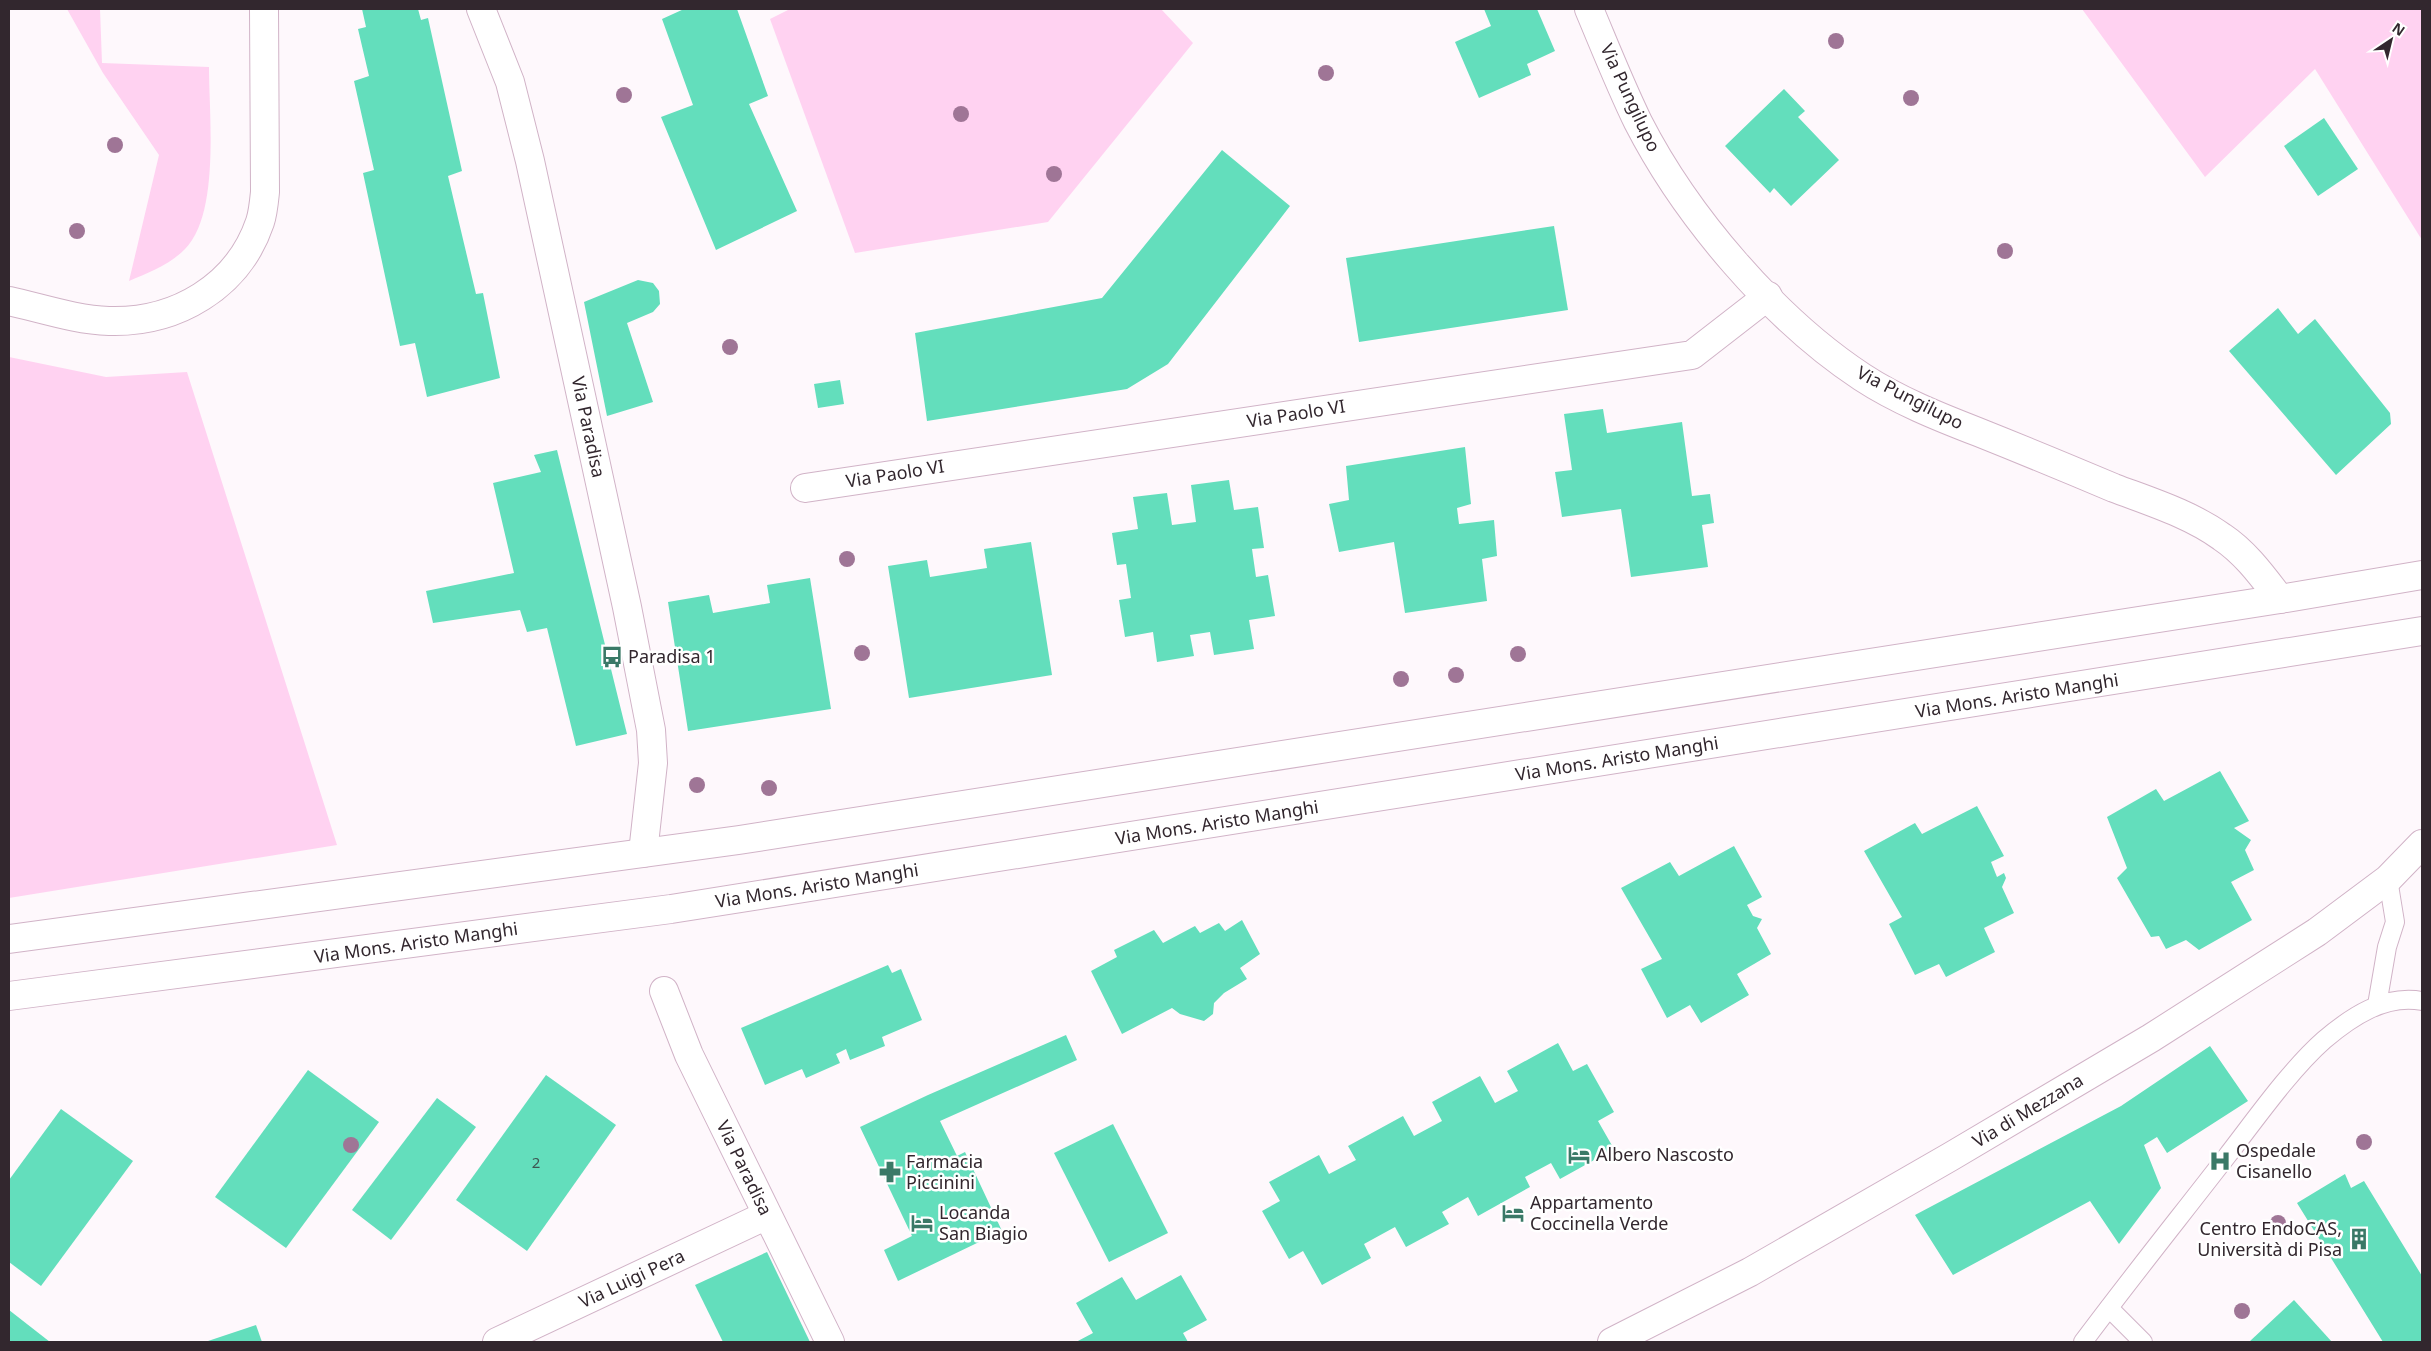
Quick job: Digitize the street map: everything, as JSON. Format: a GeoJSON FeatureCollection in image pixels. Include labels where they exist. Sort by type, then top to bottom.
{"type":"FeatureCollection","features":[{"type":"Feature","properties":{"kind":"street"},"geometry":{"type":"LineString","coordinates":[[9,301],[86,318],[109,321],[136,320],[194,303],[212,291],[224,279],[244,254],[254,238],[261,220],[265,192],[264,9]]}},
{"type":"Feature","properties":{"kind":"street","name":"Via Paradisa"},"geometry":{"type":"LineString","coordinates":[[481,9],[510,82],[530,161],[625,598],[649,720],[653,763],[643,852]]}},
{"type":"Feature","properties":{"kind":"street","name":"Via Pungilupo"},"geometry":{"type":"LineString","coordinates":[[1589,9],[1629,102],[1659,159],[1721,246],[1792,320],[1835,358],[1879,387],[1975,431],[2173,510],[2222,536],[2240,552],[2280,599]]}},
{"type":"Feature","properties":{"kind":"street","name":"Via Paolo VI"},"geometry":{"type":"LineString","coordinates":[[804,488],[1692,355],[1768,296]]}},
{"type":"Feature","properties":{"kind":"street"},"geometry":{"type":"LineString","coordinates":[[9,939],[749,838],[2280,599],[2422,575]]}},
{"type":"Feature","properties":{"kind":"street","name":"Via Mons. Aristo Manghi"},"geometry":{"type":"LineString","coordinates":[[9,996],[672,909],[2422,631]]}},
{"type":"Feature","properties":{"kind":"street","name":"Via di Mezzana"},"geometry":{"type":"LineString","coordinates":[[1612,1342],[1750,1272],[2126,1053],[2318,932],[2388,879],[2422,844]]}},
{"type":"Feature","properties":{"kind":"street","name":"Via Paradisa"},"geometry":{"type":"LineString","coordinates":[[664,991],[689,1055],[830,1342]]}},
{"type":"Feature","properties":{"kind":"street","name":"Via Luigi Pera"},"geometry":{"type":"LineString","coordinates":[[497,1342],[767,1215]]}},
{"type":"Feature","properties":{"kind":"lane"},"geometry":{"type":"LineString","coordinates":[[2377,1005],[2387,947],[2395,922],[2388,879]]}},
{"type":"Feature","properties":{"kind":"lane"},"geometry":{"type":"LineString","coordinates":[[2083,1342],[2290,1078],[2324,1041],[2353,1019],[2377,1005],[2393,1000],[2422,1001]]}},
{"type":"Feature","properties":{"kind":"lane"},"geometry":{"type":"LineString","coordinates":[[2108,1308],[2142,1342]]}},
{"type":"Feature","properties":{"kind":"shaded area"},"geometry":{"type":"Polygon","coordinates":[[[67,9],[100,9],[102,63],[209,67],[211,136],[208,189],[204,213],[196,233],[185,249],[159,268],[129,281],[159,155],[103,73],[67,9]]]}},
{"type":"Feature","properties":{"kind":"shaded area"},"geometry":{"type":"Polygon","coordinates":[[[790,9],[1161,9],[1193,43],[1048,222],[855,253],[770,19],[790,9]]]}},
{"type":"Feature","properties":{"kind":"shaded area"},"geometry":{"type":"Polygon","coordinates":[[[2082,9],[2422,9],[2422,240],[2315,69],[2205,177],[2082,9]]]}},
{"type":"Feature","properties":{"kind":"shaded area"},"geometry":{"type":"Polygon","coordinates":[[[9,357],[106,377],[187,372],[337,845],[9,898],[9,357]]]}},
{"type":"Feature","properties":{"kind":"building"},"geometry":{"type":"Polygon","coordinates":[[[362,9],[418,9],[421,20],[428,18],[462,171],[448,176],[476,294],[483,293],[500,378],[427,397],[415,343],[400,346],[363,173],[374,170],[354,81],[369,76],[358,29],[366,27],[362,9]]]}},
{"type":"Feature","properties":{"kind":"building"},"geometry":{"type":"Polygon","coordinates":[[[684,9],[737,9],[768,96],[749,104],[797,211],[716,250],[661,117],[693,105],[662,19],[684,9]]]}},
{"type":"Feature","properties":{"kind":"building"},"geometry":{"type":"Polygon","coordinates":[[[1484,9],[1537,9],[1555,51],[1527,64],[1531,75],[1479,98],[1455,42],[1491,26],[1484,9]]]}},
{"type":"Feature","properties":{"kind":"building"},"geometry":{"type":"Polygon","coordinates":[[[1784,89],[1805,111],[1798,117],[1839,160],[1791,206],[1774,188],[1770,193],[1725,146],[1784,89]]]}},
{"type":"Feature","properties":{"kind":"building"},"geometry":{"type":"Polygon","coordinates":[[[2324,118],[2358,169],[2318,196],[2284,146],[2324,118]]]}},
{"type":"Feature","properties":{"kind":"building"},"geometry":{"type":"Polygon","coordinates":[[[1222,150],[1290,206],[1168,364],[1127,389],[927,421],[915,333],[1102,298],[1222,150]]]}},
{"type":"Feature","properties":{"kind":"building"},"geometry":{"type":"Polygon","coordinates":[[[1554,226],[1568,310],[1359,342],[1346,258],[1554,226]]]}},
{"type":"Feature","properties":{"kind":"building"},"geometry":{"type":"Polygon","coordinates":[[[638,280],[653,283],[659,291],[660,304],[653,312],[627,323],[653,402],[607,416],[584,302],[638,280]]]}},
{"type":"Feature","properties":{"kind":"building"},"geometry":{"type":"Polygon","coordinates":[[[2278,308],[2298,334],[2315,319],[2390,413],[2391,424],[2336,475],[2229,351],[2278,308]]]}},
{"type":"Feature","properties":{"kind":"building"},"geometry":{"type":"Polygon","coordinates":[[[840,380],[844,404],[818,408],[814,384],[840,380]]]}},
{"type":"Feature","properties":{"kind":"building"},"geometry":{"type":"Polygon","coordinates":[[[1603,409],[1607,433],[1682,422],[1692,496],[1710,494],[1714,523],[1702,525],[1708,567],[1631,577],[1621,509],[1562,517],[1555,472],[1572,470],[1564,414],[1603,409]]]}},
{"type":"Feature","properties":{"kind":"building"},"geometry":{"type":"Polygon","coordinates":[[[1465,447],[1471,504],[1457,508],[1459,524],[1494,520],[1497,556],[1482,559],[1487,601],[1405,613],[1394,542],[1339,552],[1329,504],[1349,500],[1346,466],[1465,447]]]}},
{"type":"Feature","properties":{"kind":"building"},"geometry":{"type":"Polygon","coordinates":[[[557,450],[627,734],[576,746],[547,628],[527,632],[520,610],[433,623],[426,591],[514,573],[493,483],[541,472],[534,455],[557,450]]]}},
{"type":"Feature","properties":{"kind":"building"},"geometry":{"type":"Polygon","coordinates":[[[1229,480],[1234,510],[1258,507],[1264,548],[1252,549],[1256,577],[1268,575],[1275,616],[1249,620],[1254,649],[1214,655],[1210,632],[1190,635],[1194,656],[1157,662],[1153,632],[1125,637],[1119,600],[1131,598],[1126,564],[1117,565],[1112,533],[1138,529],[1133,497],[1167,493],[1172,525],[1196,522],[1191,485],[1229,480]]]}},
{"type":"Feature","properties":{"kind":"building"},"geometry":{"type":"Polygon","coordinates":[[[1031,542],[1052,675],[909,698],[888,566],[927,560],[930,577],[987,568],[984,549],[1031,542]]]}},
{"type":"Feature","properties":{"kind":"building"},"geometry":{"type":"Polygon","coordinates":[[[810,578],[831,709],[688,731],[668,602],[709,595],[713,613],[770,603],[767,585],[810,578]]]}},
{"type":"Feature","properties":{"kind":"building"},"geometry":{"type":"Polygon","coordinates":[[[2220,771],[2249,821],[2234,828],[2251,840],[2245,850],[2254,870],[2231,882],[2252,920],[2199,950],[2186,940],[2166,949],[2159,936],[2151,937],[2117,878],[2127,868],[2107,817],[2156,789],[2164,801],[2220,771]]]}},
{"type":"Feature","properties":{"kind":"building"},"geometry":{"type":"Polygon","coordinates":[[[1977,806],[2004,856],[1991,862],[1997,877],[2004,873],[2006,878],[2002,887],[2014,913],[1984,928],[1995,952],[1946,977],[1939,964],[1915,975],[1889,924],[1902,917],[1864,851],[1915,823],[1922,834],[1977,806]]]}},
{"type":"Feature","properties":{"kind":"building"},"geometry":{"type":"Polygon","coordinates":[[[1734,846],[1762,897],[1747,905],[1753,916],[1762,919],[1757,928],[1771,954],[1737,974],[1749,995],[1701,1023],[1690,1005],[1667,1018],[1641,969],[1662,959],[1621,888],[1670,862],[1679,876],[1734,846]]]}},
{"type":"Feature","properties":{"kind":"building"},"geometry":{"type":"Polygon","coordinates":[[[1242,920],[1260,954],[1240,968],[1247,979],[1224,993],[1214,1003],[1213,1014],[1204,1021],[1180,1014],[1172,1008],[1122,1034],[1091,971],[1117,957],[1114,950],[1154,930],[1163,943],[1195,926],[1200,933],[1219,923],[1225,931],[1242,920]]]}},
{"type":"Feature","properties":{"kind":"building"},"geometry":{"type":"Polygon","coordinates":[[[888,965],[892,973],[901,969],[922,1020],[882,1037],[885,1046],[850,1060],[846,1049],[836,1054],[840,1063],[806,1078],[802,1069],[765,1085],[741,1028],[888,965]]]}},
{"type":"Feature","properties":{"kind":"building"},"geometry":{"type":"Polygon","coordinates":[[[1066,1035],[1077,1060],[940,1121],[957,1156],[965,1152],[1002,1231],[898,1281],[884,1250],[912,1236],[860,1127],[1066,1035]]]}},
{"type":"Feature","properties":{"kind":"building"},"geometry":{"type":"Polygon","coordinates":[[[1558,1043],[1573,1071],[1587,1064],[1614,1112],[1598,1121],[1614,1149],[1560,1179],[1551,1163],[1525,1177],[1530,1187],[1478,1216],[1468,1197],[1442,1212],[1449,1224],[1406,1247],[1395,1227],[1364,1244],[1371,1258],[1322,1285],[1303,1251],[1289,1259],[1262,1211],[1280,1201],[1269,1182],[1319,1155],[1329,1174],[1356,1160],[1348,1146],[1403,1116],[1414,1136],[1442,1121],[1432,1102],[1480,1076],[1495,1103],[1518,1091],[1507,1071],[1558,1043]]]}},
{"type":"Feature","properties":{"kind":"building"},"geometry":{"type":"Polygon","coordinates":[[[2210,1046],[2248,1101],[2167,1153],[2157,1137],[2144,1145],[2161,1188],[2119,1244],[2090,1201],[1953,1275],[1915,1215],[2121,1106],[2210,1046]]]}},
{"type":"Feature","properties":{"kind":"building"},"geometry":{"type":"Polygon","coordinates":[[[308,1070],[379,1122],[286,1248],[215,1197],[308,1070]]]}},
{"type":"Feature","properties":{"kind":"building"},"geometry":{"type":"Polygon","coordinates":[[[546,1075],[616,1125],[527,1251],[456,1200],[546,1075]]]}},
{"type":"Feature","properties":{"kind":"building"},"geometry":{"type":"Polygon","coordinates":[[[437,1098],[476,1127],[391,1240],[352,1210],[437,1098]]]}},
{"type":"Feature","properties":{"kind":"building"},"geometry":{"type":"Polygon","coordinates":[[[61,1109],[133,1161],[41,1286],[9,1262],[9,1180],[61,1109]]]}},
{"type":"Feature","properties":{"kind":"building"},"geometry":{"type":"Polygon","coordinates":[[[1113,1124],[1168,1233],[1109,1262],[1054,1153],[1113,1124]]]}},
{"type":"Feature","properties":{"kind":"building","name":"Centro EndoCAS, Università di Pisa"},"geometry":{"type":"Polygon","coordinates":[[[2345,1174],[2351,1188],[2364,1181],[2422,1276],[2422,1342],[2383,1342],[2297,1203],[2345,1174]]]}},
{"type":"Feature","properties":{"kind":"building"},"geometry":{"type":"Polygon","coordinates":[[[767,1252],[810,1342],[723,1342],[695,1285],[767,1252]]]}},
{"type":"Feature","properties":{"kind":"building"},"geometry":{"type":"Polygon","coordinates":[[[1181,1275],[1207,1320],[1183,1333],[1188,1342],[1076,1342],[1093,1333],[1076,1303],[1122,1277],[1136,1300],[1181,1275]]]}},
{"type":"Feature","properties":{"kind":"building"},"geometry":{"type":"Polygon","coordinates":[[[2294,1300],[2332,1342],[2249,1342],[2294,1300]]]}},
{"type":"Feature","properties":{"kind":"building"},"geometry":{"type":"Polygon","coordinates":[[[9,1310],[50,1342],[9,1342],[9,1310]]]}},
{"type":"Feature","properties":{"kind":"building"},"geometry":{"type":"Polygon","coordinates":[[[256,1325],[262,1342],[205,1342],[256,1325]]]}},
{"type":"Feature","properties":{"kind":"place","name":"Paradisa 1"},"geometry":{"type":"Point","coordinates":[612,657]}},
{"type":"Feature","properties":{"kind":"place","name":"Albero Nascosto"},"geometry":{"type":"Point","coordinates":[1579,1155]}},
{"type":"Feature","properties":{"kind":"place","name":"Ospedale Cisanello"},"geometry":{"type":"Point","coordinates":[2220,1161]}},
{"type":"Feature","properties":{"kind":"place","name":"Farmacia Piccinini"},"geometry":{"type":"Point","coordinates":[890,1172]}},
{"type":"Feature","properties":{"kind":"place","name":"Appartamento Coccinella Verde"},"geometry":{"type":"Point","coordinates":[1513,1213]}},
{"type":"Feature","properties":{"kind":"place","name":"Locanda San Biagio"},"geometry":{"type":"Point","coordinates":[922,1223]}},
{"type":"Feature","properties":{"kind":"place","name":"Centro EndoCAS, Università di Pisa"},"geometry":{"type":"Point","coordinates":[2359,1239]}}]}
